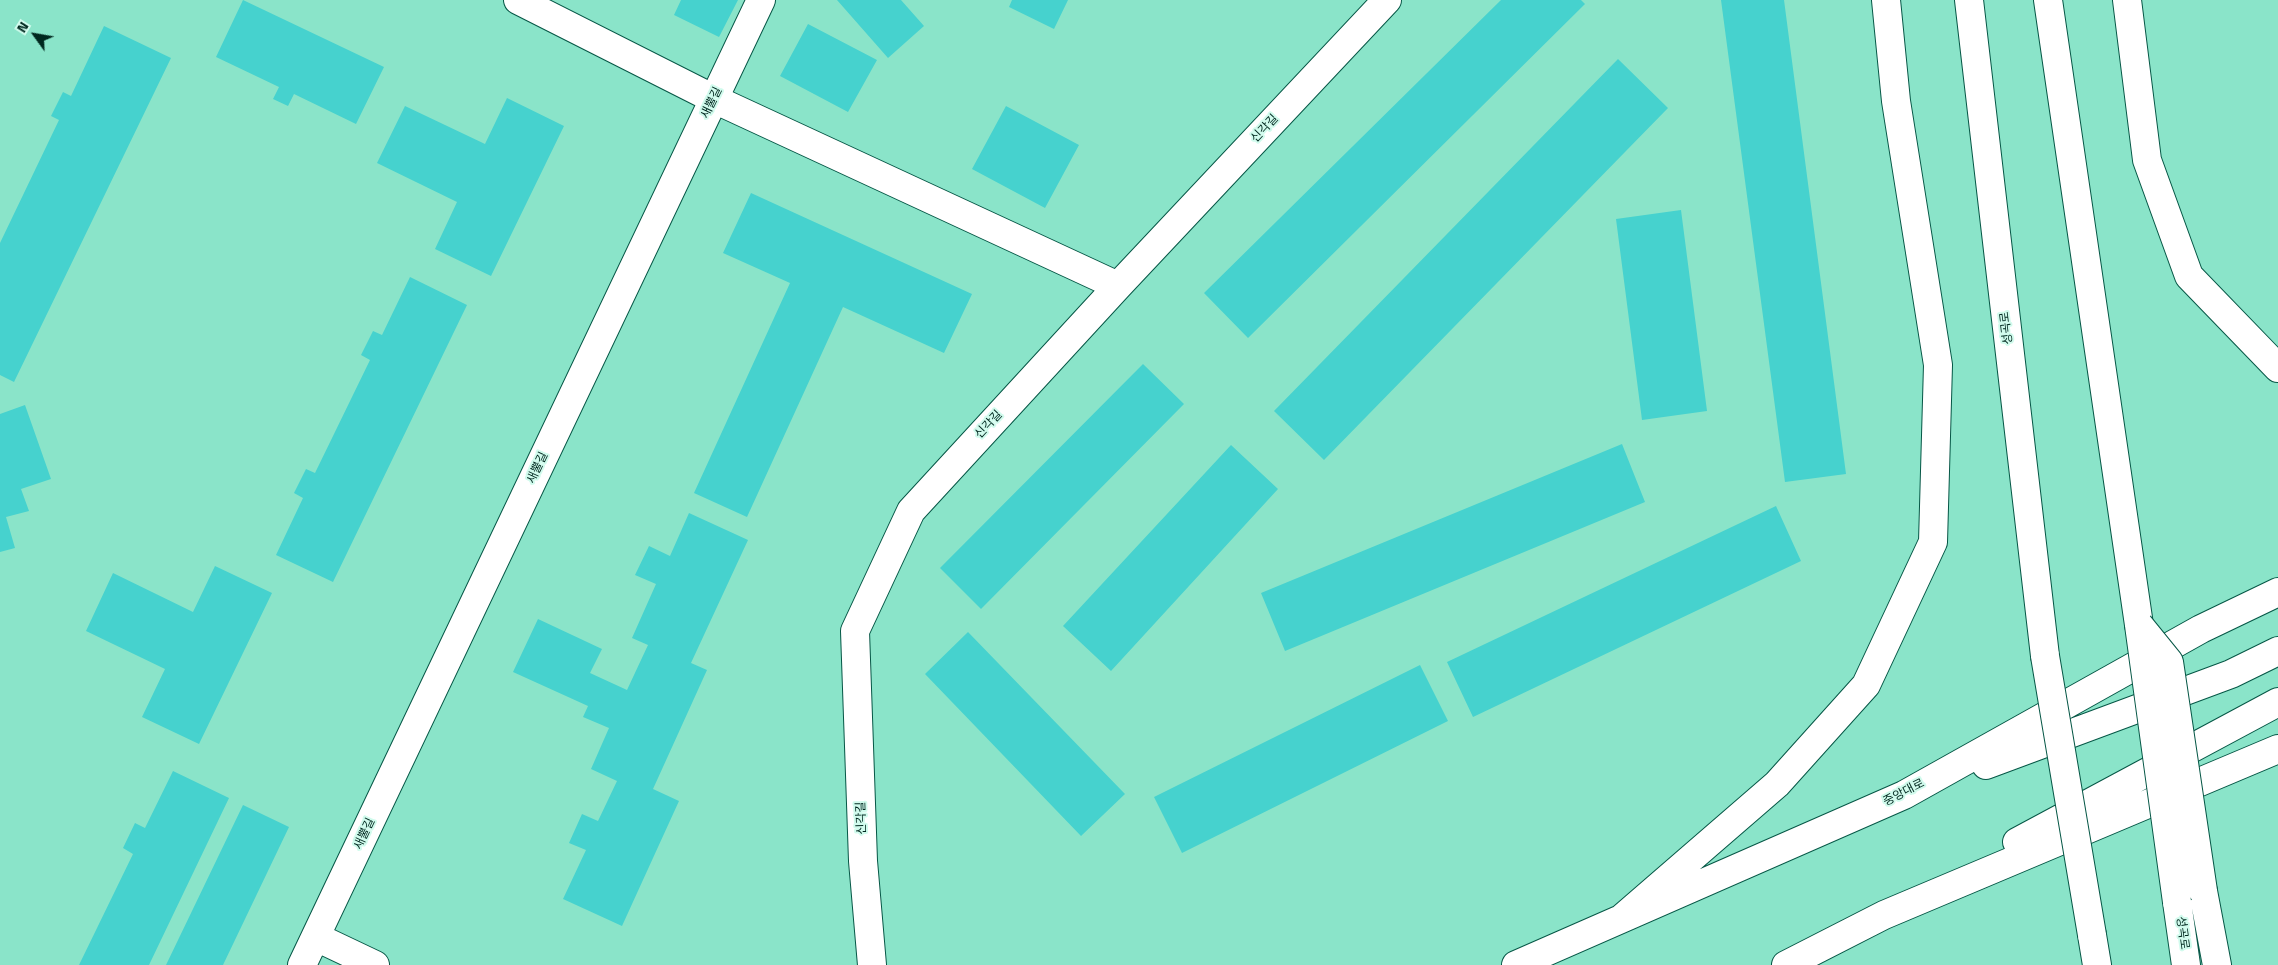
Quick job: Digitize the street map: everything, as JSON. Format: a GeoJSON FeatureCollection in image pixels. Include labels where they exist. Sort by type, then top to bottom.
{"type":"FeatureCollection","features":[{"type":"Feature","properties":{"kind":"main road"},"geometry":{"type":"LineString","coordinates":[[518,0],[714,99],[1118,286]]}},
{"type":"Feature","properties":{"kind":"main road","name":"새뿔길"},"geometry":{"type":"LineString","coordinates":[[302,965],[761,0]]}},
{"type":"Feature","properties":{"kind":"main road","name":"신각길"},"geometry":{"type":"LineString","coordinates":[[872,965],[863,861],[855,631],[911,511],[1118,286],[1387,0]]}},
{"type":"Feature","properties":{"kind":"main road"},"geometry":{"type":"LineString","coordinates":[[1621,919],[1778,784],[1866,685],[1933,542],[1938,365],[1896,101],[1886,0]]}},
{"type":"Feature","properties":{"kind":"main road","name":"성곡로"},"geometry":{"type":"LineString","coordinates":[[1969,0],[2045,656],[2097,965]]}},
{"type":"Feature","properties":{"kind":"main road"},"geometry":{"type":"LineString","coordinates":[[2048,0],[2139,625],[2169,662],[2203,892],[2217,965]]}},
{"type":"Feature","properties":{"kind":"main road"},"geometry":{"type":"LineString","coordinates":[[2127,0],[2147,160],[2189,276],[2278,368]]}},
{"type":"Feature","properties":{"kind":"main road","name":"중앙대로"},"geometry":{"type":"LineString","coordinates":[[1516,965],[1904,795],[2201,629],[2278,592]]}},
{"type":"Feature","properties":{"kind":"main road","name":"성곡로"},"geometry":{"type":"LineString","coordinates":[[2139,625],[2186,965]]}},
{"type":"Feature","properties":{"kind":"main road"},"geometry":{"type":"LineString","coordinates":[[1904,795],[2231,674],[2278,652]]}},
{"type":"Feature","properties":{"kind":"main road"},"geometry":{"type":"LineString","coordinates":[[1786,965],[1884,915],[2278,702]]}},
{"type":"Feature","properties":{"kind":"main road"},"geometry":{"type":"LineString","coordinates":[[1884,915],[2275,751]]}},
{"type":"Feature","properties":{"kind":"main road"},"geometry":{"type":"LineString","coordinates":[[316,937],[375,965]]}},
{"type":"Feature","properties":{"kind":"building"},"geometry":{"type":"Polygon","coordinates":[[[243,0],[384,67],[356,124],[294,94],[288,106],[273,99],[279,87],[216,57],[243,0]]]}},
{"type":"Feature","properties":{"kind":"building"},"geometry":{"type":"Polygon","coordinates":[[[681,0],[738,0],[719,37],[674,15],[681,0]]]}},
{"type":"Feature","properties":{"kind":"building"},"geometry":{"type":"Polygon","coordinates":[[[837,0],[901,0],[924,26],[888,58],[837,0]]]}},
{"type":"Feature","properties":{"kind":"building"},"geometry":{"type":"Polygon","coordinates":[[[1012,0],[1068,0],[1054,29],[1009,7],[1012,0]]]}},
{"type":"Feature","properties":{"kind":"building"},"geometry":{"type":"Polygon","coordinates":[[[1501,0],[1581,0],[1585,4],[1248,338],[1204,293],[1501,0]]]}},
{"type":"Feature","properties":{"kind":"building"},"geometry":{"type":"Polygon","coordinates":[[[1721,0],[1784,0],[1846,474],[1785,482],[1721,0]]]}},
{"type":"Feature","properties":{"kind":"building"},"geometry":{"type":"Polygon","coordinates":[[[808,24],[877,60],[848,112],[780,76],[808,24]]]}},
{"type":"Feature","properties":{"kind":"building"},"geometry":{"type":"Polygon","coordinates":[[[104,26],[171,58],[14,382],[0,375],[0,243],[59,120],[51,116],[63,92],[71,96],[104,26]]]}},
{"type":"Feature","properties":{"kind":"building"},"geometry":{"type":"Polygon","coordinates":[[[1618,59],[1668,108],[1324,460],[1274,411],[1618,59]]]}},
{"type":"Feature","properties":{"kind":"building"},"geometry":{"type":"Polygon","coordinates":[[[507,98],[564,126],[491,276],[435,249],[457,202],[377,163],[405,106],[485,144],[507,98]]]}},
{"type":"Feature","properties":{"kind":"building"},"geometry":{"type":"Polygon","coordinates":[[[1006,106],[1079,145],[1045,208],[972,169],[1006,106]]]}},
{"type":"Feature","properties":{"kind":"building"},"geometry":{"type":"Polygon","coordinates":[[[751,193],[972,294],[944,353],[843,307],[747,517],[694,493],[790,283],[723,253],[751,193]]]}},
{"type":"Feature","properties":{"kind":"building"},"geometry":{"type":"Polygon","coordinates":[[[1681,210],[1707,411],[1642,420],[1616,219],[1681,210]]]}},
{"type":"Feature","properties":{"kind":"building"},"geometry":{"type":"Polygon","coordinates":[[[410,277],[467,305],[333,582],[276,555],[303,498],[294,493],[306,469],[315,473],[370,360],[361,355],[373,331],[382,335],[410,277]]]}},
{"type":"Feature","properties":{"kind":"building"},"geometry":{"type":"Polygon","coordinates":[[[1143,364],[1184,404],[981,609],[940,568],[1143,364]]]}},
{"type":"Feature","properties":{"kind":"building"},"geometry":{"type":"Polygon","coordinates":[[[25,405],[51,479],[21,489],[29,511],[6,517],[15,548],[0,552],[0,414],[25,405]]]}},
{"type":"Feature","properties":{"kind":"building"},"geometry":{"type":"Polygon","coordinates":[[[1622,444],[1645,502],[1285,651],[1261,593],[1622,444]]]}},
{"type":"Feature","properties":{"kind":"building"},"geometry":{"type":"Polygon","coordinates":[[[1231,445],[1278,489],[1111,671],[1063,626],[1231,445]]]}},
{"type":"Feature","properties":{"kind":"building"},"geometry":{"type":"Polygon","coordinates":[[[1776,506],[1801,561],[1473,717],[1447,662],[1776,506]]]}},
{"type":"Feature","properties":{"kind":"building"},"geometry":{"type":"Polygon","coordinates":[[[689,513],[748,540],[691,663],[707,670],[653,789],[679,801],[622,926],[563,899],[586,850],[569,843],[582,814],[598,821],[617,781],[591,769],[609,728],[583,717],[588,706],[513,672],[538,619],[602,649],[590,673],[627,690],[648,645],[632,638],[656,584],[635,575],[649,546],[670,556],[689,513]]]}},
{"type":"Feature","properties":{"kind":"building"},"geometry":{"type":"Polygon","coordinates":[[[215,566],[272,593],[199,744],[142,717],[165,669],[86,631],[113,573],[193,612],[215,566]]]}},
{"type":"Feature","properties":{"kind":"building"},"geometry":{"type":"Polygon","coordinates":[[[968,632],[1125,794],[1081,836],[925,674],[968,632]]]}},
{"type":"Feature","properties":{"kind":"building"},"geometry":{"type":"Polygon","coordinates":[[[1420,665],[1448,721],[1182,853],[1154,797],[1420,665]]]}},
{"type":"Feature","properties":{"kind":"building"},"geometry":{"type":"Polygon","coordinates":[[[173,771],[229,798],[149,965],[79,965],[133,854],[123,848],[135,823],[145,828],[173,771]]]}},
{"type":"Feature","properties":{"kind":"building"},"geometry":{"type":"Polygon","coordinates":[[[243,805],[289,827],[223,965],[166,965],[243,805]]]}}]}
